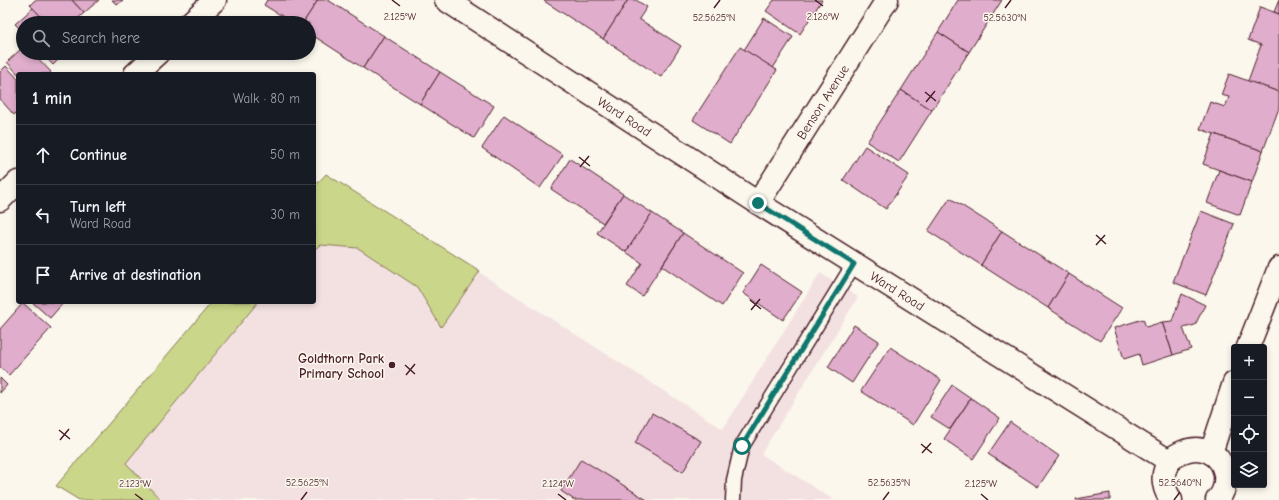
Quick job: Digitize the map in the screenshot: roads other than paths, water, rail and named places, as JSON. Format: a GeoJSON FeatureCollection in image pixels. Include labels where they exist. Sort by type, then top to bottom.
{"type":"FeatureCollection","features":[{"type":"Feature","properties":{"kind":"street"},"geometry":{"type":"LineString","coordinates":[[198,16],[215,0]]}},
{"type":"Feature","properties":{"kind":"street","name":"Ward Road"},"geometry":{"type":"LineString","coordinates":[[446,0],[758,203],[1169,461]]}},
{"type":"Feature","properties":{"kind":"street","name":"Benson Avenue"},"geometry":{"type":"LineString","coordinates":[[758,203],[886,0]]}},
{"type":"Feature","properties":{"kind":"street"},"geometry":{"type":"LineString","coordinates":[[137,72],[150,60]]}},
{"type":"Feature","properties":{"kind":"street"},"geometry":{"type":"LineString","coordinates":[[0,200],[16,184]]}},
{"type":"Feature","properties":{"kind":"street"},"geometry":{"type":"LineString","coordinates":[[1249,344],[1279,268]]}},
{"type":"Feature","properties":{"kind":"street"},"geometry":{"type":"LineString","coordinates":[[1211,452],[1231,392]]}},
{"type":"Feature","properties":{"kind":"street"},"geometry":{"type":"LineString","coordinates":[[1171,500],[1165,491],[1163,481],[1164,471],[1169,461],[1176,454],[1184,450],[1195,448],[1211,452],[1218,459],[1223,468],[1225,479],[1221,499]]}},
{"type":"Feature","properties":{"kind":"lane"},"geometry":{"type":"LineString","coordinates":[[733,500],[734,480],[742,446],[854,264]]}},
{"type":"Feature","properties":{"kind":"place","name":"Goldthorn Park Primary School"},"geometry":{"type":"Point","coordinates":[392,365]}}]}
